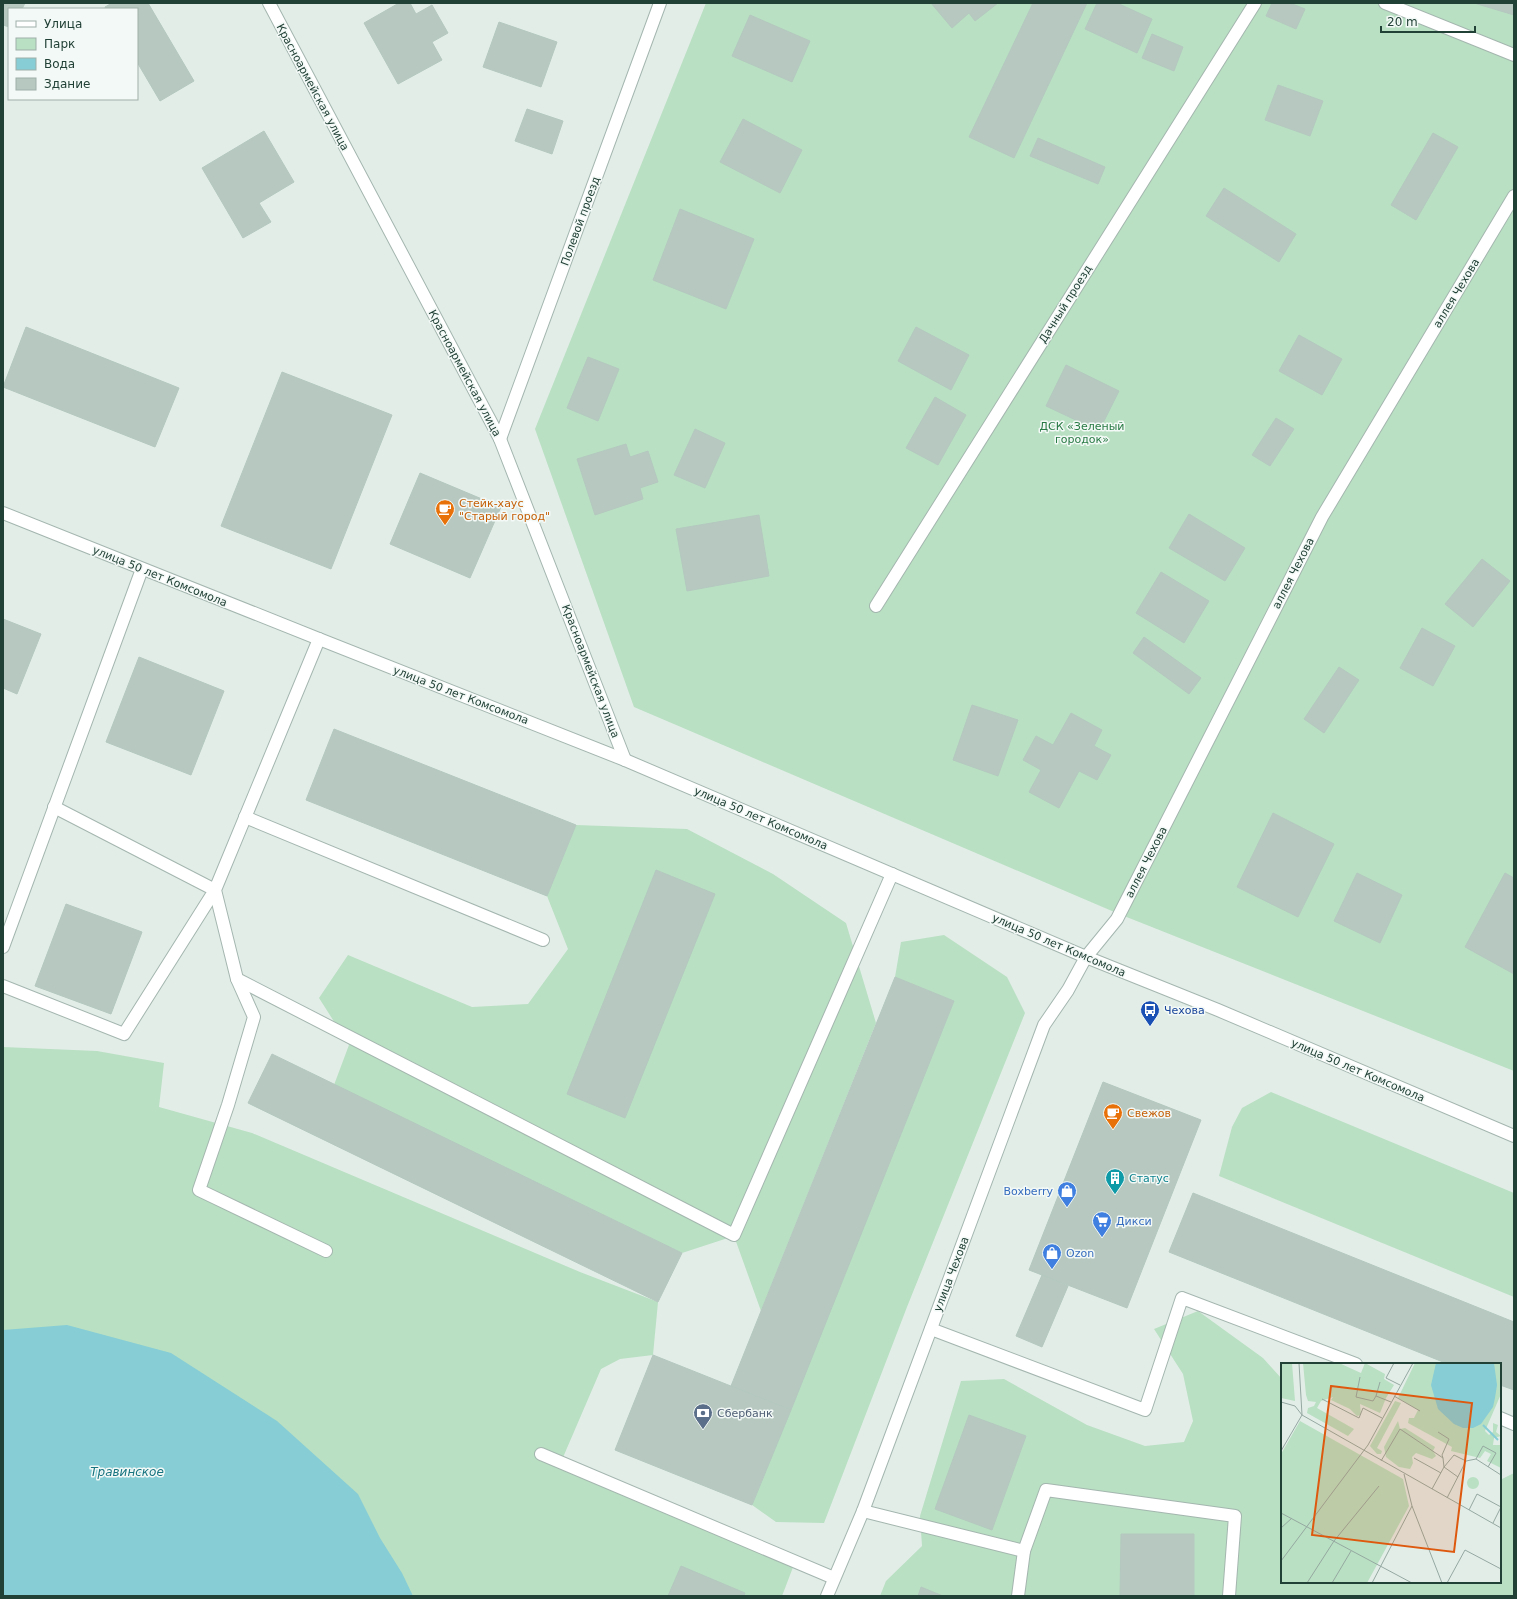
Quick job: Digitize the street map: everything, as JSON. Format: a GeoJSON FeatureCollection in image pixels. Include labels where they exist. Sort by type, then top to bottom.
{"type":"FeatureCollection","features":[{"type":"Feature","properties":{"kind":"street","name":"Красноармейская улица"},"geometry":{"type":"LineString","coordinates":[[269,3],[500,439],[625,760]]}},
{"type":"Feature","properties":{"kind":"street","name":"Полевой проезд"},"geometry":{"type":"LineString","coordinates":[[500,439],[660,3]]}},
{"type":"Feature","properties":{"kind":"street","name":"Дачный проезд"},"geometry":{"type":"LineString","coordinates":[[876,606],[1254,3]]}},
{"type":"Feature","properties":{"kind":"street"},"geometry":{"type":"LineString","coordinates":[[1385,3],[1514,55]]}},
{"type":"Feature","properties":{"kind":"street","name":"аллея Чехова"},"geometry":{"type":"LineString","coordinates":[[1086,957],[1117,919],[1322,517],[1514,196]]}},
{"type":"Feature","properties":{"kind":"street","name":"улица 50 лет Комсомола"},"geometry":{"type":"LineString","coordinates":[[3,513],[625,760],[1086,957],[1210,1007],[1514,1136]]}},
{"type":"Feature","properties":{"kind":"street"},"geometry":{"type":"LineString","coordinates":[[3,947],[142,569]]}},
{"type":"Feature","properties":{"kind":"street"},"geometry":{"type":"LineString","coordinates":[[3,986],[124,1034],[215,890],[318,639]]}},
{"type":"Feature","properties":{"kind":"street"},"geometry":{"type":"LineString","coordinates":[[54,807],[215,890],[237,980],[254,1017],[228,1105],[199,1190],[326,1251]]}},
{"type":"Feature","properties":{"kind":"street"},"geometry":{"type":"LineString","coordinates":[[245,817],[543,940]]}},
{"type":"Feature","properties":{"kind":"street"},"geometry":{"type":"LineString","coordinates":[[237,980],[734,1235],[892,874]]}},
{"type":"Feature","properties":{"kind":"street","name":"улица Чехова"},"geometry":{"type":"LineString","coordinates":[[827,1596],[863,1511],[1044,1025],[1068,990],[1086,957]]}},
{"type":"Feature","properties":{"kind":"street"},"geometry":{"type":"LineString","coordinates":[[931,1329],[1145,1410],[1182,1298],[1353,1363]]}},
{"type":"Feature","properties":{"kind":"street"},"geometry":{"type":"LineString","coordinates":[[1501,1418],[1514,1424]]}},
{"type":"Feature","properties":{"kind":"street"},"geometry":{"type":"LineString","coordinates":[[541,1454],[834,1578]]}},
{"type":"Feature","properties":{"kind":"street"},"geometry":{"type":"LineString","coordinates":[[1018,1596],[1024,1551],[1046,1490],[1235,1516],[1230,1596]]}},
{"type":"Feature","properties":{"kind":"street"},"geometry":{"type":"LineString","coordinates":[[863,1511],[1024,1551]]}},
{"type":"Feature","properties":{"kind":"green space","name":"ДСК «Зеленый городок»"},"geometry":{"type":"Polygon","coordinates":[[[706,3],[1514,3],[1514,1071],[1119,914],[634,707],[535,429],[706,3]]]}},
{"type":"Feature","properties":{"kind":"green space"},"geometry":{"type":"Polygon","coordinates":[[[576,825],[687,829],[773,874],[846,923],[876,1023],[761,1311],[734,1236],[682,1253],[334,1085],[349,1045],[319,998],[348,955],[472,1007],[528,1004],[568,949],[547,896],[576,825]]]}},
{"type":"Feature","properties":{"kind":"green space"},"geometry":{"type":"Polygon","coordinates":[[[944,935],[1007,977],[1025,1013],[907,1307],[824,1523],[776,1522],[752,1505],[954,1001],[895,977],[901,942],[944,935]]]}},
{"type":"Feature","properties":{"kind":"green space"},"geometry":{"type":"Polygon","coordinates":[[[3,1047],[97,1051],[164,1063],[159,1107],[252,1133],[580,1272],[658,1302],[653,1355],[620,1359],[601,1369],[561,1462],[795,1562],[782,1596],[3,1596],[3,1047]]]}},
{"type":"Feature","properties":{"kind":"green space"},"geometry":{"type":"Polygon","coordinates":[[[1271,1092],[1514,1193],[1514,1297],[1219,1176],[1232,1127],[1242,1108],[1271,1092]]]}},
{"type":"Feature","properties":{"kind":"green space"},"geometry":{"type":"Polygon","coordinates":[[[1198,1311],[1263,1358],[1281,1378],[1281,1583],[1501,1583],[1501,1480],[1514,1473],[1514,1596],[880,1596],[886,1581],[922,1546],[920,1516],[961,1381],[1004,1379],[1087,1425],[1145,1446],[1184,1442],[1193,1421],[1183,1374],[1154,1329],[1198,1311]]]}},
{"type":"Feature","properties":{"kind":"water","name":"Травинское"},"geometry":{"type":"Polygon","coordinates":[[[67,1325],[171,1353],[277,1421],[358,1494],[380,1538],[402,1573],[413,1596],[3,1596],[3,1330],[67,1325]]]}},
{"type":"Feature","properties":{"kind":"building"},"geometry":{"type":"Polygon","coordinates":[[[3,3],[25,3],[22,8],[8,8],[8,27],[3,25],[3,3]]]}},
{"type":"Feature","properties":{"kind":"building"},"geometry":{"type":"Polygon","coordinates":[[[112,3],[148,3],[194,81],[160,101],[138,64],[138,8],[105,7],[112,3]]]}},
{"type":"Feature","properties":{"kind":"building"},"geometry":{"type":"Polygon","coordinates":[[[399,3],[410,3],[416,14],[432,5],[448,33],[432,42],[442,60],[398,84],[364,23],[399,3]]]}},
{"type":"Feature","properties":{"kind":"building"},"geometry":{"type":"Polygon","coordinates":[[[931,3],[998,3],[975,21],[969,13],[952,28],[931,3]]]}},
{"type":"Feature","properties":{"kind":"building"},"geometry":{"type":"Polygon","coordinates":[[[1033,3],[1087,3],[1014,158],[969,137],[1033,3]]]}},
{"type":"Feature","properties":{"kind":"building"},"geometry":{"type":"Polygon","coordinates":[[[1097,3],[1117,3],[1152,19],[1137,53],[1085,29],[1097,3]]]}},
{"type":"Feature","properties":{"kind":"building"},"geometry":{"type":"Polygon","coordinates":[[[1272,3],[1290,3],[1305,9],[1296,29],[1266,16],[1272,3]]]}},
{"type":"Feature","properties":{"kind":"building"},"geometry":{"type":"Polygon","coordinates":[[[1474,3],[1514,3],[1514,15],[1474,3]]]}},
{"type":"Feature","properties":{"kind":"building"},"geometry":{"type":"Polygon","coordinates":[[[750,15],[810,41],[792,82],[732,56],[750,15]]]}},
{"type":"Feature","properties":{"kind":"building"},"geometry":{"type":"Polygon","coordinates":[[[499,22],[557,42],[541,87],[483,67],[499,22]]]}},
{"type":"Feature","properties":{"kind":"building"},"geometry":{"type":"Polygon","coordinates":[[[1152,34],[1183,47],[1174,71],[1142,58],[1152,34]]]}},
{"type":"Feature","properties":{"kind":"building"},"geometry":{"type":"Polygon","coordinates":[[[1278,85],[1323,101],[1310,136],[1265,120],[1278,85]]]}},
{"type":"Feature","properties":{"kind":"building"},"geometry":{"type":"Polygon","coordinates":[[[527,109],[563,121],[552,154],[515,141],[527,109]]]}},
{"type":"Feature","properties":{"kind":"building"},"geometry":{"type":"Polygon","coordinates":[[[743,119],[802,150],[780,193],[720,162],[743,119]]]}},
{"type":"Feature","properties":{"kind":"building"},"geometry":{"type":"Polygon","coordinates":[[[264,131],[294,182],[259,203],[271,222],[243,238],[202,168],[264,131]]]}},
{"type":"Feature","properties":{"kind":"building"},"geometry":{"type":"Polygon","coordinates":[[[1433,133],[1458,147],[1416,220],[1391,205],[1433,133]]]}},
{"type":"Feature","properties":{"kind":"building"},"geometry":{"type":"Polygon","coordinates":[[[1038,138],[1105,167],[1098,184],[1030,156],[1038,138]]]}},
{"type":"Feature","properties":{"kind":"building"},"geometry":{"type":"Polygon","coordinates":[[[1224,188],[1296,234],[1279,262],[1206,216],[1224,188]]]}},
{"type":"Feature","properties":{"kind":"building"},"geometry":{"type":"Polygon","coordinates":[[[680,209],[754,239],[726,309],[653,280],[680,209]]]}},
{"type":"Feature","properties":{"kind":"building"},"geometry":{"type":"Polygon","coordinates":[[[26,327],[179,388],[155,447],[3,387],[26,327]]]}},
{"type":"Feature","properties":{"kind":"building"},"geometry":{"type":"Polygon","coordinates":[[[916,327],[969,355],[951,390],[898,361],[916,327]]]}},
{"type":"Feature","properties":{"kind":"building"},"geometry":{"type":"Polygon","coordinates":[[[1299,335],[1342,359],[1322,395],[1279,371],[1299,335]]]}},
{"type":"Feature","properties":{"kind":"building"},"geometry":{"type":"Polygon","coordinates":[[[588,357],[619,369],[598,421],[567,408],[588,357]]]}},
{"type":"Feature","properties":{"kind":"building"},"geometry":{"type":"Polygon","coordinates":[[[1066,365],[1119,391],[1099,431],[1046,406],[1066,365]]]}},
{"type":"Feature","properties":{"kind":"building"},"geometry":{"type":"Polygon","coordinates":[[[282,372],[392,415],[331,569],[221,526],[282,372]]]}},
{"type":"Feature","properties":{"kind":"building"},"geometry":{"type":"Polygon","coordinates":[[[935,397],[966,415],[938,465],[906,448],[935,397]]]}},
{"type":"Feature","properties":{"kind":"building"},"geometry":{"type":"Polygon","coordinates":[[[1276,418],[1294,429],[1270,466],[1252,455],[1276,418]]]}},
{"type":"Feature","properties":{"kind":"building"},"geometry":{"type":"Polygon","coordinates":[[[695,429],[725,443],[705,488],[674,475],[695,429]]]}},
{"type":"Feature","properties":{"kind":"building"},"geometry":{"type":"Polygon","coordinates":[[[626,444],[630,457],[648,451],[658,482],[640,488],[643,499],[595,515],[577,459],[626,444]]]}},
{"type":"Feature","properties":{"kind":"building","name":"Стейк-хаус \"Старый город\""},"geometry":{"type":"Polygon","coordinates":[[[420,473],[501,507],[470,578],[390,544],[420,473]]]}},
{"type":"Feature","properties":{"kind":"building"},"geometry":{"type":"Polygon","coordinates":[[[1189,514],[1245,548],[1225,581],[1169,548],[1189,514]]]}},
{"type":"Feature","properties":{"kind":"building"},"geometry":{"type":"Polygon","coordinates":[[[759,515],[769,576],[687,591],[676,529],[759,515]]]}},
{"type":"Feature","properties":{"kind":"building"},"geometry":{"type":"Polygon","coordinates":[[[1482,559],[1510,581],[1473,627],[1445,604],[1482,559]]]}},
{"type":"Feature","properties":{"kind":"building"},"geometry":{"type":"Polygon","coordinates":[[[1161,572],[1209,601],[1184,643],[1136,613],[1161,572]]]}},
{"type":"Feature","properties":{"kind":"building"},"geometry":{"type":"Polygon","coordinates":[[[3,619],[41,634],[17,694],[3,688],[3,619]]]}},
{"type":"Feature","properties":{"kind":"building"},"geometry":{"type":"Polygon","coordinates":[[[1422,628],[1455,646],[1433,686],[1400,668],[1422,628]]]}},
{"type":"Feature","properties":{"kind":"building"},"geometry":{"type":"Polygon","coordinates":[[[1144,637],[1201,678],[1189,694],[1133,653],[1144,637]]]}},
{"type":"Feature","properties":{"kind":"building"},"geometry":{"type":"Polygon","coordinates":[[[139,657],[224,691],[191,775],[106,742],[139,657]]]}},
{"type":"Feature","properties":{"kind":"building"},"geometry":{"type":"Polygon","coordinates":[[[1339,667],[1359,680],[1324,733],[1304,719],[1339,667]]]}},
{"type":"Feature","properties":{"kind":"building"},"geometry":{"type":"Polygon","coordinates":[[[972,705],[1018,720],[998,776],[953,760],[972,705]]]}},
{"type":"Feature","properties":{"kind":"building"},"geometry":{"type":"Polygon","coordinates":[[[1071,713],[1102,730],[1094,746],[1111,755],[1097,780],[1079,771],[1059,808],[1029,792],[1041,770],[1023,760],[1036,736],[1053,745],[1071,713]]]}},
{"type":"Feature","properties":{"kind":"building"},"geometry":{"type":"Polygon","coordinates":[[[334,729],[576,825],[547,896],[306,800],[334,729]]]}},
{"type":"Feature","properties":{"kind":"building"},"geometry":{"type":"Polygon","coordinates":[[[1273,813],[1334,844],[1298,917],[1237,887],[1273,813]]]}},
{"type":"Feature","properties":{"kind":"building"},"geometry":{"type":"Polygon","coordinates":[[[656,870],[715,894],[625,1118],[567,1094],[656,870]]]}},
{"type":"Feature","properties":{"kind":"building"},"geometry":{"type":"Polygon","coordinates":[[[1357,873],[1402,895],[1380,943],[1334,921],[1357,873]]]}},
{"type":"Feature","properties":{"kind":"building"},"geometry":{"type":"Polygon","coordinates":[[[1505,873],[1514,878],[1514,974],[1465,947],[1505,873]]]}},
{"type":"Feature","properties":{"kind":"building"},"geometry":{"type":"Polygon","coordinates":[[[66,904],[142,932],[111,1014],[35,986],[66,904]]]}},
{"type":"Feature","properties":{"kind":"building"},"geometry":{"type":"Polygon","coordinates":[[[895,977],[954,1001],[791,1410],[731,1386],[895,977]]]}},
{"type":"Feature","properties":{"kind":"building"},"geometry":{"type":"Polygon","coordinates":[[[272,1054],[682,1253],[658,1302],[248,1103],[272,1054]]]}},
{"type":"Feature","properties":{"kind":"building","name":"Статус"},"geometry":{"type":"Polygon","coordinates":[[[1103,1082],[1201,1120],[1127,1308],[1029,1270],[1103,1082]]]}},
{"type":"Feature","properties":{"kind":"building"},"geometry":{"type":"Polygon","coordinates":[[[1193,1193],[1514,1322],[1514,1390],[1501,1385],[1501,1363],[1446,1363],[1169,1252],[1193,1193]]]}},
{"type":"Feature","properties":{"kind":"building"},"geometry":{"type":"Polygon","coordinates":[[[1042,1275],[1068,1286],[1042,1347],[1016,1336],[1042,1275]]]}},
{"type":"Feature","properties":{"kind":"building","name":"Сбербанк"},"geometry":{"type":"Polygon","coordinates":[[[653,1355],[791,1410],[752,1505],[615,1450],[653,1355]]]}},
{"type":"Feature","properties":{"kind":"building"},"geometry":{"type":"Polygon","coordinates":[[[969,1415],[1026,1436],[992,1530],[935,1509],[969,1415]]]}},
{"type":"Feature","properties":{"kind":"building"},"geometry":{"type":"Polygon","coordinates":[[[1121,1534],[1194,1534],[1194,1596],[1120,1596],[1121,1534]]]}},
{"type":"Feature","properties":{"kind":"building"},"geometry":{"type":"Polygon","coordinates":[[[681,1566],[745,1593],[744,1596],[668,1596],[681,1566]]]}},
{"type":"Feature","properties":{"kind":"building"},"geometry":{"type":"Polygon","coordinates":[[[921,1587],[943,1596],[918,1596],[921,1587]]]}},
{"type":"Feature","properties":{"kind":"place","name":"Стейк-хаус \"Старый город\""},"geometry":{"type":"Point","coordinates":[445,526]}},
{"type":"Feature","properties":{"kind":"place","name":"Чехова"},"geometry":{"type":"Point","coordinates":[1150,1027]}},
{"type":"Feature","properties":{"kind":"place","name":"Свежов"},"geometry":{"type":"Point","coordinates":[1113,1130]}},
{"type":"Feature","properties":{"kind":"place","name":"Статус"},"geometry":{"type":"Point","coordinates":[1115,1195]}},
{"type":"Feature","properties":{"kind":"place","name":"Boxberry"},"geometry":{"type":"Point","coordinates":[1067,1208]}},
{"type":"Feature","properties":{"kind":"place","name":"Дикси"},"geometry":{"type":"Point","coordinates":[1102,1238]}},
{"type":"Feature","properties":{"kind":"place","name":"Ozon"},"geometry":{"type":"Point","coordinates":[1052,1270]}},
{"type":"Feature","properties":{"kind":"place","name":"Сбербанк"},"geometry":{"type":"Point","coordinates":[703,1430]}}]}
